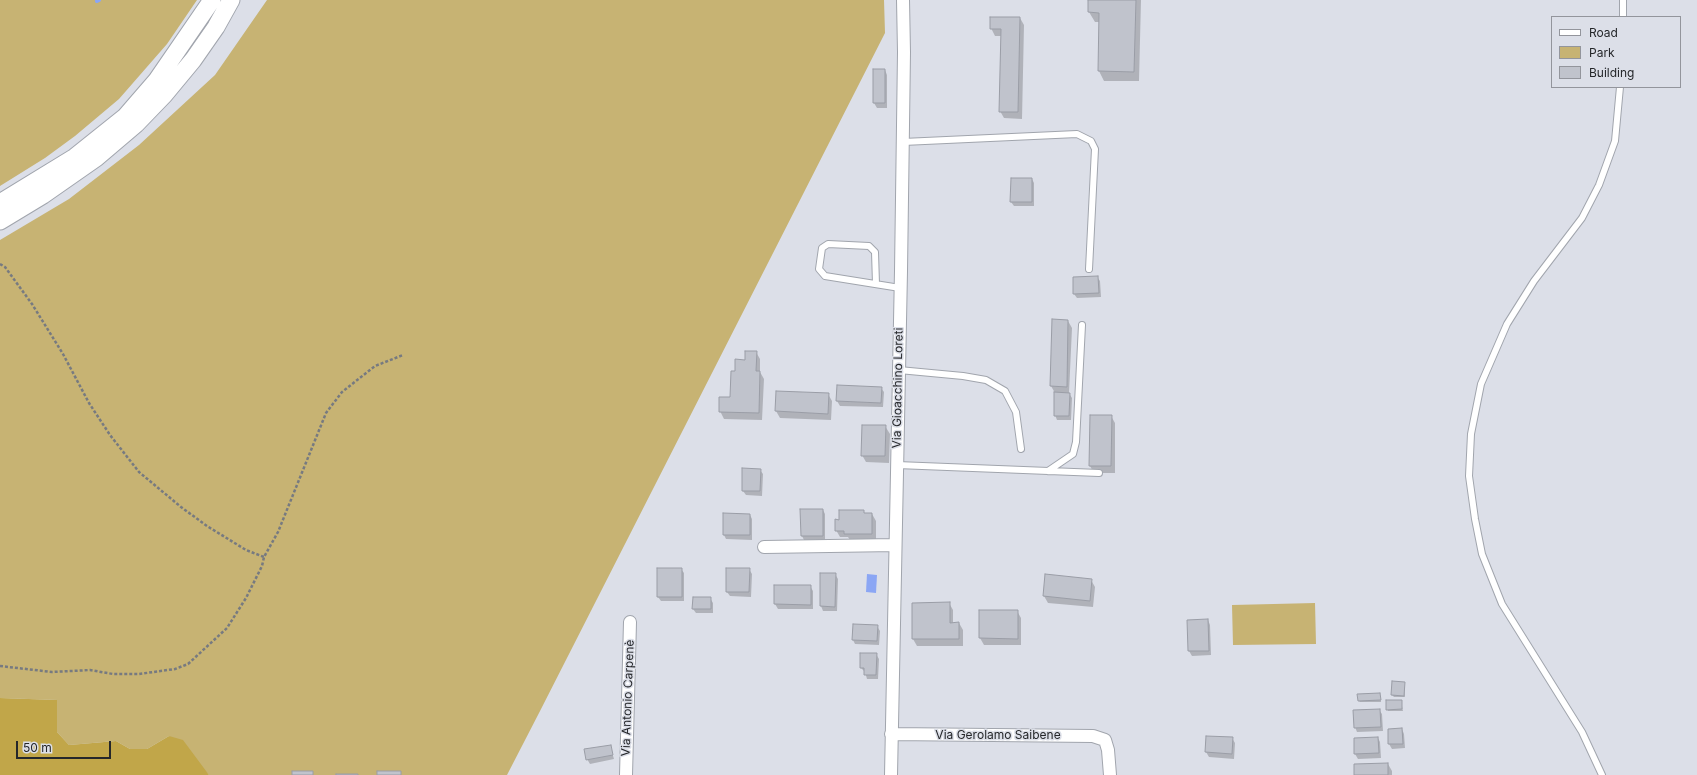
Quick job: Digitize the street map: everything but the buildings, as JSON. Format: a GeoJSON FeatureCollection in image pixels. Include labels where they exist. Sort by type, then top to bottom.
{"type":"FeatureCollection","features":[{"type":"Feature","properties":{"kind":"street"},"geometry":{"type":"LineString","coordinates":[[0,203],[75,157],[107,133],[125,116],[157,80],[212,0]]}},
{"type":"Feature","properties":{"kind":"street"},"geometry":{"type":"LineString","coordinates":[[0,221],[50,191],[96,158],[136,124],[164,95],[193,60],[216,27],[231,0]]}},
{"type":"Feature","properties":{"kind":"street","name":"Via Gioacchino Loreti"},"geometry":{"type":"LineString","coordinates":[[891,775],[903,142],[903,0]]}},
{"type":"Feature","properties":{"kind":"street"},"geometry":{"type":"LineString","coordinates":[[764,547],[895,545]]}},
{"type":"Feature","properties":{"kind":"street","name":"Via Antonio Carpenè"},"geometry":{"type":"LineString","coordinates":[[626,775],[630,622]]}},
{"type":"Feature","properties":{"kind":"street","name":"Via Gerolamo Saibene"},"geometry":{"type":"LineString","coordinates":[[891,734],[1093,736],[1105,740],[1108,750],[1110,775]]}},
{"type":"Feature","properties":{"kind":"lane"},"geometry":{"type":"LineString","coordinates":[[1623,0],[1623,16]]}},
{"type":"Feature","properties":{"kind":"lane"},"geometry":{"type":"LineString","coordinates":[[1602,775],[1575,720],[1502,604],[1482,554],[1469,476],[1471,434],[1481,384],[1507,324],[1534,281],[1582,218],[1599,185],[1615,141],[1620,88]]}},
{"type":"Feature","properties":{"kind":"lane"},"geometry":{"type":"LineString","coordinates":[[903,142],[1078,134],[1091,141],[1095,149],[1089,269]]}},
{"type":"Feature","properties":{"kind":"lane"},"geometry":{"type":"LineString","coordinates":[[876,284],[875,252],[869,246],[828,244],[822,248],[819,269],[825,276],[900,288]]}},
{"type":"Feature","properties":{"kind":"lane"},"geometry":{"type":"LineString","coordinates":[[1048,471],[1073,454],[1076,442],[1082,324]]}},
{"type":"Feature","properties":{"kind":"lane"},"geometry":{"type":"LineString","coordinates":[[899,370],[963,376],[986,380],[1005,390],[1016,412],[1021,449]]}},
{"type":"Feature","properties":{"kind":"lane"},"geometry":{"type":"LineString","coordinates":[[897,465],[1099,473]]}},
{"type":"Feature","properties":{"kind":"path"},"geometry":{"type":"LineString","coordinates":[[0,264],[5,267],[32,304],[63,354],[89,403],[110,435],[139,472],[175,503],[207,526],[246,550],[264,557]]}},
{"type":"Feature","properties":{"kind":"path"},"geometry":{"type":"LineString","coordinates":[[0,666],[52,672],[90,670],[113,674],[139,674],[175,669],[188,664],[227,628],[246,598],[262,566],[264,557],[278,532],[326,413],[342,392],[376,366],[403,355]]}},
{"type":"Feature","properties":{"kind":"green space"},"geometry":{"type":"Polygon","coordinates":[[[0,0],[197,0],[167,44],[119,99],[75,136],[45,158],[0,186],[0,0]]]}},
{"type":"Feature","properties":{"kind":"green space"},"geometry":{"type":"Polygon","coordinates":[[[267,0],[884,0],[885,33],[507,775],[209,775],[169,736],[147,749],[130,749],[116,741],[69,745],[57,732],[57,700],[0,698],[0,240],[69,199],[139,145],[215,75],[267,0]]]}},
{"type":"Feature","properties":{"kind":"green space"},"geometry":{"type":"Polygon","coordinates":[[[1315,603],[1316,644],[1233,645],[1232,605],[1315,603]]]}},
{"type":"Feature","properties":{"kind":"shaded area"},"geometry":{"type":"Polygon","coordinates":[[[0,698],[57,700],[57,732],[69,745],[116,741],[130,749],[147,749],[169,736],[183,740],[209,775],[0,775],[0,698]]]}},
{"type":"Feature","properties":{"kind":"water"},"geometry":{"type":"Polygon","coordinates":[[[867,574],[877,575],[876,593],[866,592],[867,574]]]}}]}
